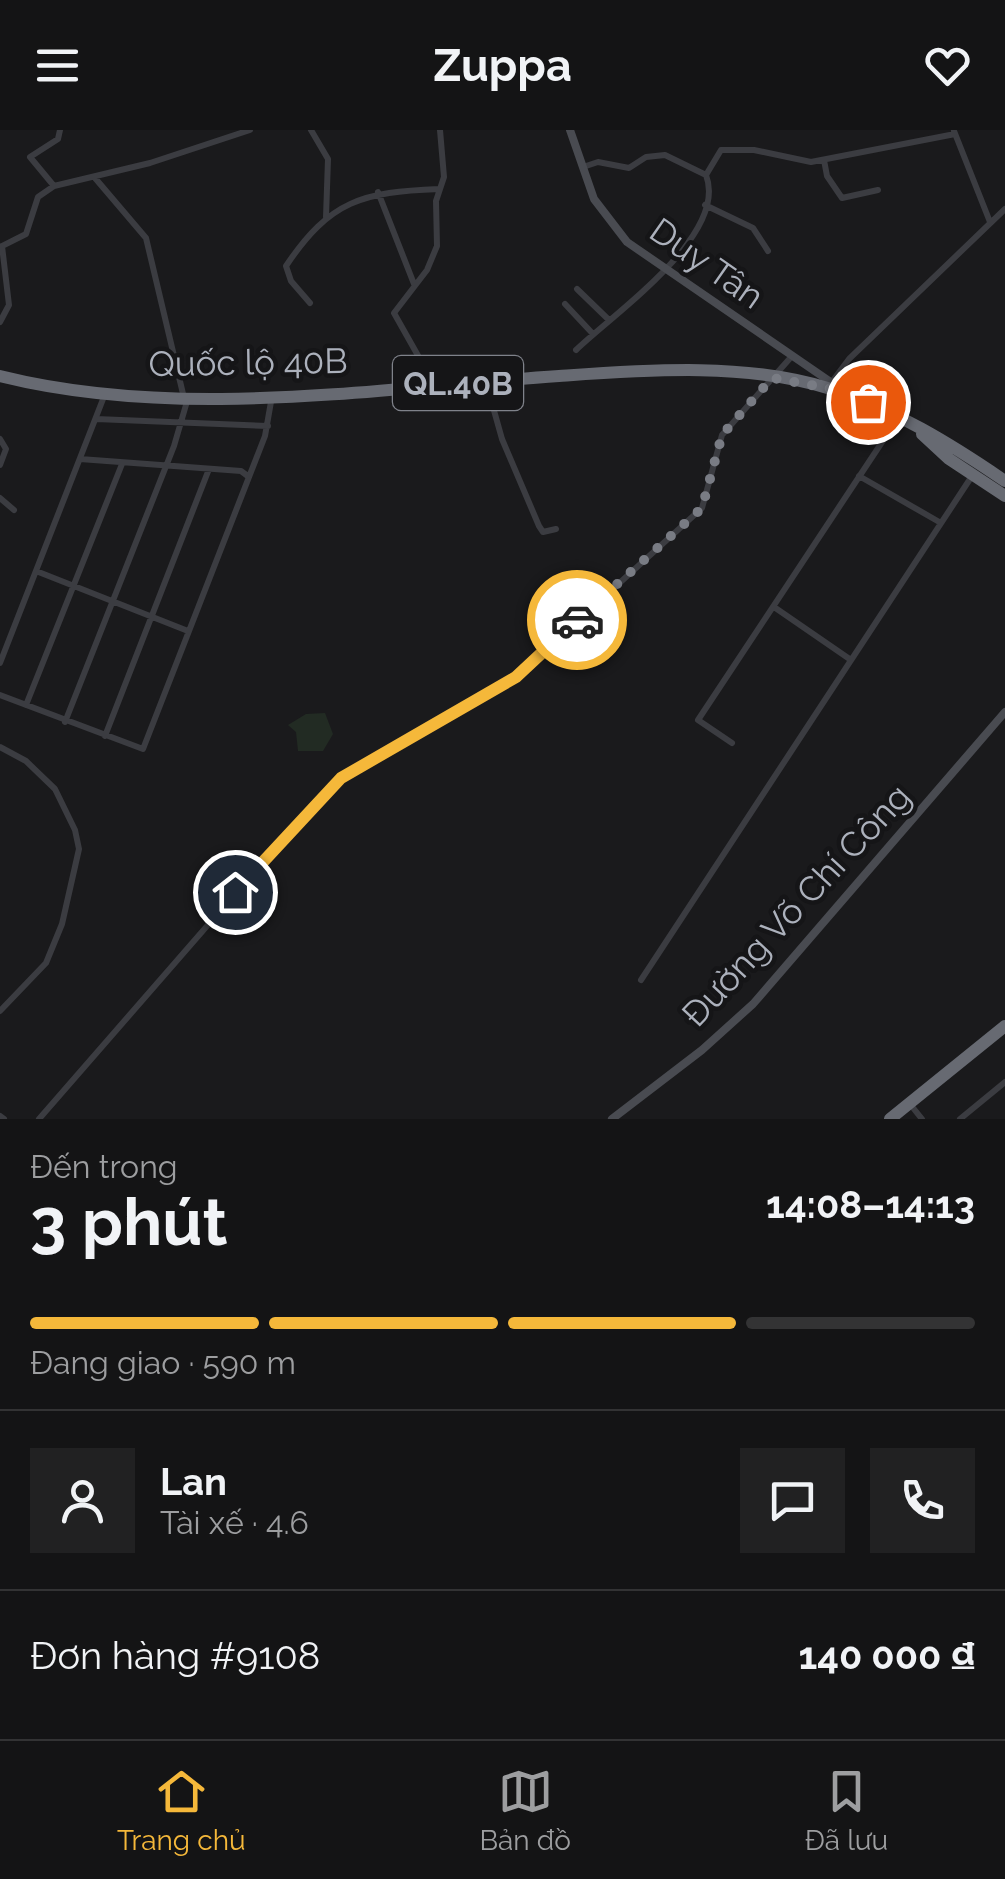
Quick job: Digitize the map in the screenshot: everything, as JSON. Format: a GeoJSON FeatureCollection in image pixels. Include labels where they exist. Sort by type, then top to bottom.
{"type":"FeatureCollection","features":[{"type":"Feature","properties":{"kind":"highway","name":"Quốc lộ 40B"},"geometry":{"type":"LineString","coordinates":[[0,376],[106,392],[186,398],[630,372],[772,378],[828,388],[860,399],[904,420],[1005,480]]}},
{"type":"Feature","properties":{"kind":"highway","name":"Quốc lộ 40B"},"geometry":{"type":"LineString","coordinates":[[904,420],[972,475],[1005,496]]}},
{"type":"Feature","properties":{"kind":"highway"},"geometry":{"type":"LineString","coordinates":[[890,1119],[1005,1026]]}},
{"type":"Feature","properties":{"kind":"main road","name":"Duy Tân"},"geometry":{"type":"LineString","coordinates":[[570,130],[605,218],[627,242],[860,399]]}},
{"type":"Feature","properties":{"kind":"main road","name":"Đường Võ Chí Công"},"geometry":{"type":"LineString","coordinates":[[612,1119],[702,1050],[752,1004],[1005,712]]}},
{"type":"Feature","properties":{"kind":"street"},"geometry":{"type":"LineString","coordinates":[[54,186],[30,156],[58,139],[60,130]]}},
{"type":"Feature","properties":{"kind":"street"},"geometry":{"type":"LineString","coordinates":[[0,322],[9,305],[1,247],[26,234],[38,197],[54,186],[95,178],[250,130]]}},
{"type":"Feature","properties":{"kind":"street"},"geometry":{"type":"LineString","coordinates":[[312,130],[328,159],[326,216]]}},
{"type":"Feature","properties":{"kind":"street"},"geometry":{"type":"LineString","coordinates":[[434,384],[395,318],[396,306],[437,246],[439,190],[444,176],[440,130]]}},
{"type":"Feature","properties":{"kind":"street"},"geometry":{"type":"LineString","coordinates":[[706,175],[724,148],[806,162],[954,132],[990,222]]}},
{"type":"Feature","properties":{"kind":"street"},"geometry":{"type":"LineString","coordinates":[[576,350],[696,233],[709,186],[706,175],[665,155],[646,157],[632,168],[598,162],[582,167]]}},
{"type":"Feature","properties":{"kind":"street"},"geometry":{"type":"LineString","coordinates":[[824,160],[826,176],[842,198],[878,190]]}},
{"type":"Feature","properties":{"kind":"street"},"geometry":{"type":"LineString","coordinates":[[65,722],[165,467],[186,398],[146,238],[95,178]]}},
{"type":"Feature","properties":{"kind":"street"},"geometry":{"type":"LineString","coordinates":[[310,303],[291,281],[286,266],[326,216],[378,192],[439,190]]}},
{"type":"Feature","properties":{"kind":"street"},"geometry":{"type":"LineString","coordinates":[[378,192],[414,284]]}},
{"type":"Feature","properties":{"kind":"street"},"geometry":{"type":"LineString","coordinates":[[704,205],[753,228],[768,250]]}},
{"type":"Feature","properties":{"kind":"street"},"geometry":{"type":"LineString","coordinates":[[832,383],[849,359],[1005,208]]}},
{"type":"Feature","properties":{"kind":"street"},"geometry":{"type":"LineString","coordinates":[[577,289],[609,320]]}},
{"type":"Feature","properties":{"kind":"street"},"geometry":{"type":"LineString","coordinates":[[565,304],[593,334]]}},
{"type":"Feature","properties":{"kind":"street"},"geometry":{"type":"LineString","coordinates":[[39,1119],[284,836],[341,778],[516,677],[702,508],[722,435],[792,356]]}},
{"type":"Feature","properties":{"kind":"street"},"geometry":{"type":"LineString","coordinates":[[485,381],[502,439],[538,526],[543,532],[556,529]]}},
{"type":"Feature","properties":{"kind":"street"},"geometry":{"type":"LineString","coordinates":[[0,663],[106,392]]}},
{"type":"Feature","properties":{"kind":"street"},"geometry":{"type":"LineString","coordinates":[[0,695],[143,749],[268,426],[272,395]]}},
{"type":"Feature","properties":{"kind":"street"},"geometry":{"type":"LineString","coordinates":[[96,419],[180,426],[268,426]]}},
{"type":"Feature","properties":{"kind":"street"},"geometry":{"type":"LineString","coordinates":[[732,743],[698,720],[859,476],[904,420]]}},
{"type":"Feature","properties":{"kind":"street"},"geometry":{"type":"LineString","coordinates":[[0,439],[6,449],[0,465]]}},
{"type":"Feature","properties":{"kind":"street"},"geometry":{"type":"LineString","coordinates":[[80,460],[241,471],[249,477]]}},
{"type":"Feature","properties":{"kind":"street"},"geometry":{"type":"LineString","coordinates":[[26,705],[122,464]]}},
{"type":"Feature","properties":{"kind":"street"},"geometry":{"type":"LineString","coordinates":[[105,736],[209,469]]}},
{"type":"Feature","properties":{"kind":"street"},"geometry":{"type":"LineString","coordinates":[[641,980],[972,475]]}},
{"type":"Feature","properties":{"kind":"street"},"geometry":{"type":"LineString","coordinates":[[859,476],[941,523]]}},
{"type":"Feature","properties":{"kind":"street"},"geometry":{"type":"LineString","coordinates":[[0,498],[14,510]]}},
{"type":"Feature","properties":{"kind":"street"},"geometry":{"type":"LineString","coordinates":[[36,571],[189,631]]}},
{"type":"Feature","properties":{"kind":"street"},"geometry":{"type":"LineString","coordinates":[[774,606],[851,660]]}},
{"type":"Feature","properties":{"kind":"street"},"geometry":{"type":"LineString","coordinates":[[0,747],[21,757],[55,789],[75,830],[78,852],[59,934],[46,963],[0,1011]]}},
{"type":"Feature","properties":{"kind":"street"},"geometry":{"type":"LineString","coordinates":[[960,1119],[1005,1082]]}},
{"type":"Feature","properties":{"kind":"street"},"geometry":{"type":"LineString","coordinates":[[910,1103],[922,1119]]}},
{"type":"Feature","properties":{"kind":"shaded area"},"geometry":{"type":"Polygon","coordinates":[[[325,713],[333,734],[323,751],[298,751],[296,732],[288,725],[306,714],[325,713]]]}},
{"type":"Feature","properties":{"kind":"way so far"},"geometry":{"type":"LineString","coordinates":[[577,620],[702,508],[711,488],[715,453],[722,435],[772,378],[828,388],[868,402]]}},
{"type":"Feature","properties":{"kind":"route"},"geometry":{"type":"LineString","coordinates":[[235,892],[341,778],[516,677],[577,620]]}}]}
